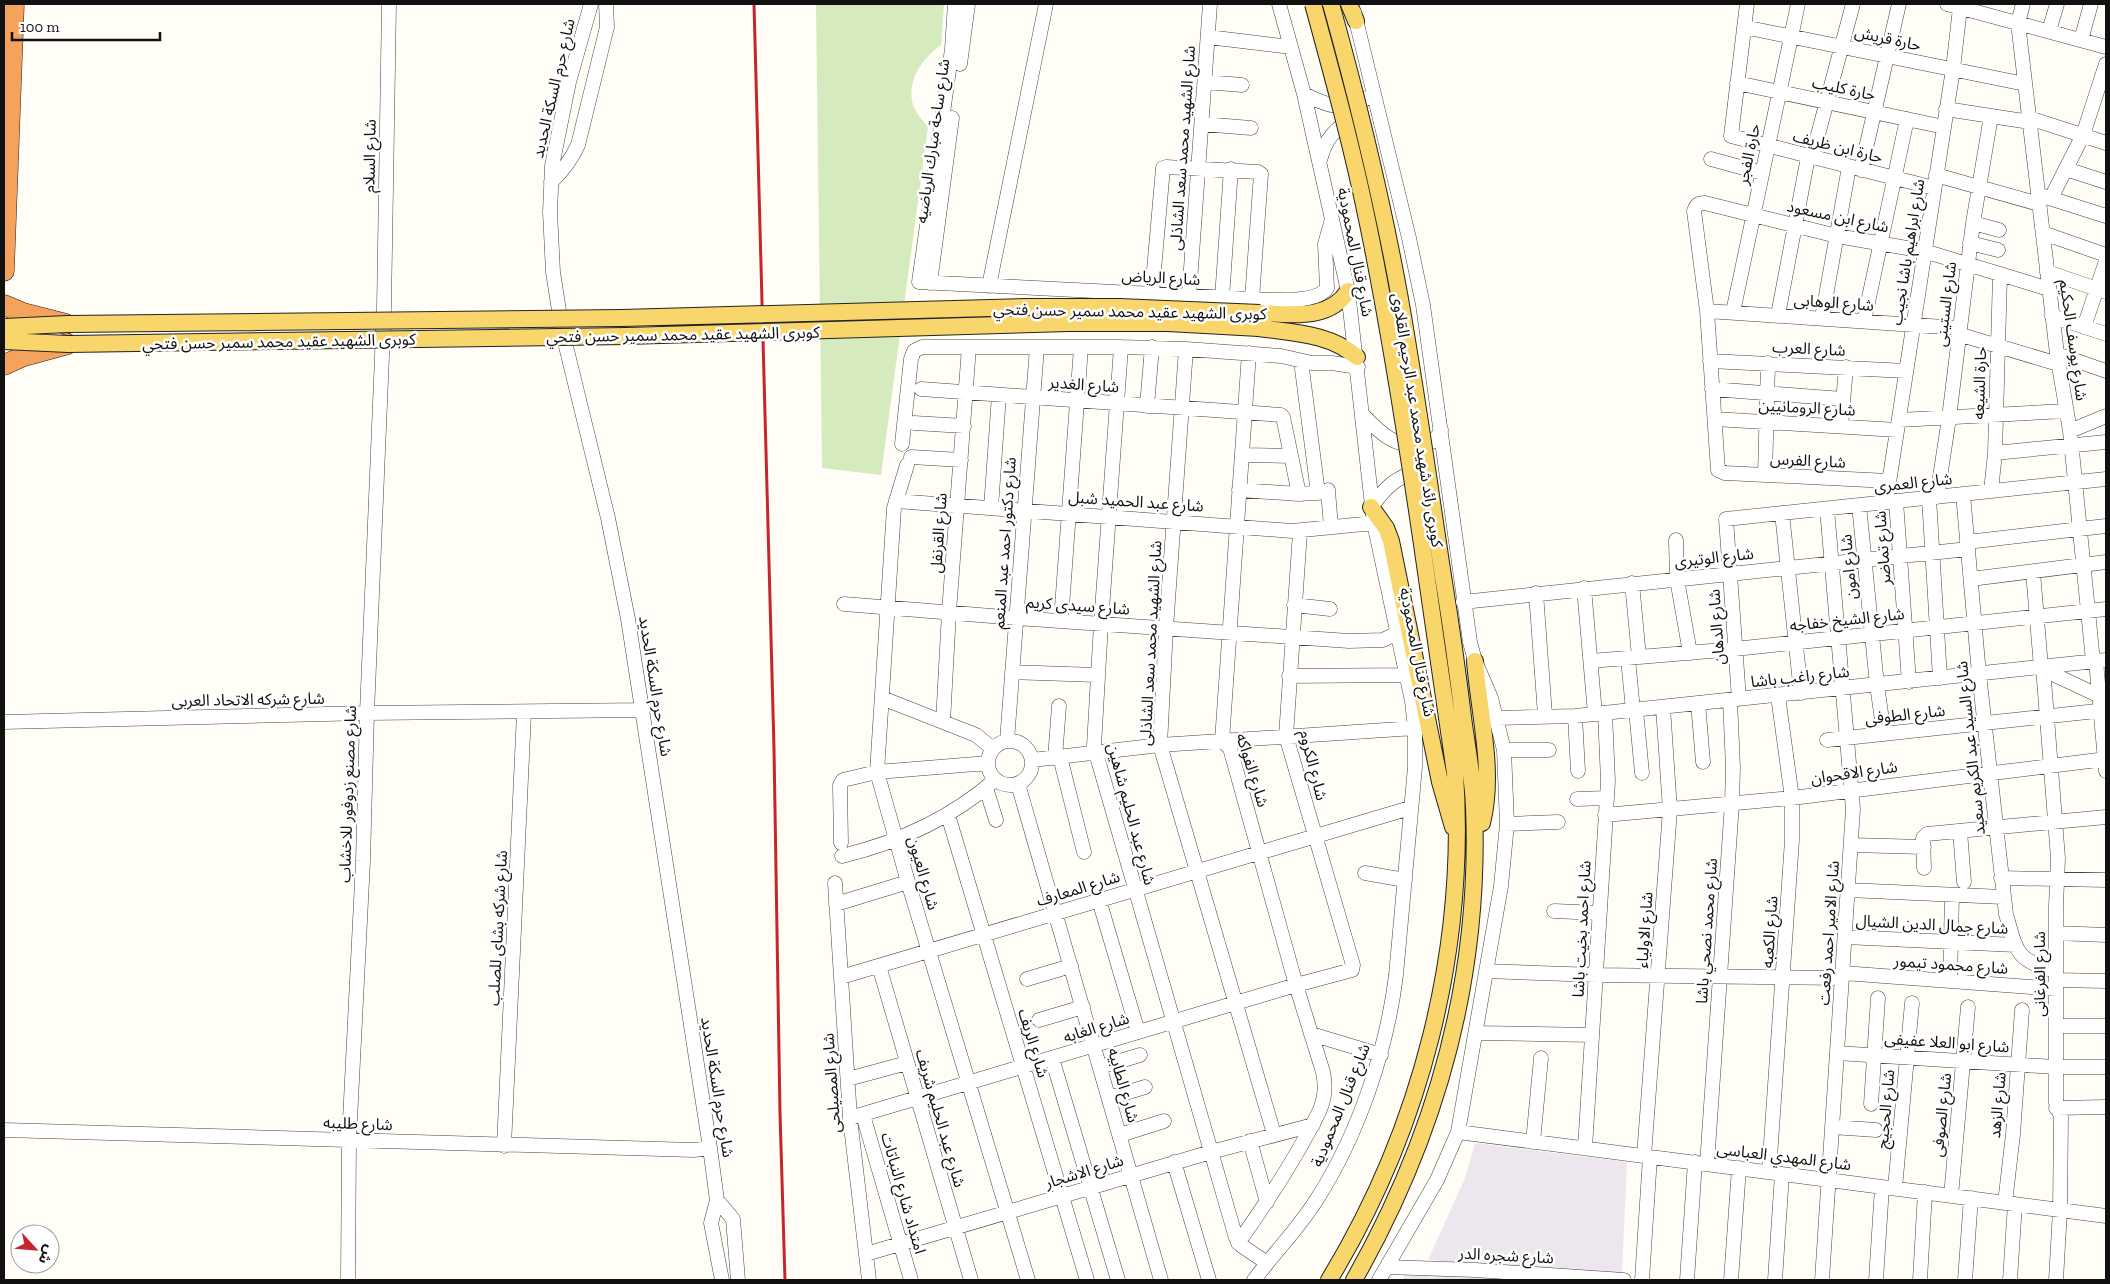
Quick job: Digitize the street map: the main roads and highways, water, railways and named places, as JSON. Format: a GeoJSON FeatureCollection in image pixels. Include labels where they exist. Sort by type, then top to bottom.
{"type":"FeatureCollection","features":[{"type":"Feature","properties":{"kind":"highway"},"geometry":{"type":"LineString","coordinates":[[4,271],[14,4]]}},
{"type":"Feature","properties":{"kind":"highway"},"geometry":{"type":"LineString","coordinates":[[4,305],[23,313],[68,324]]}},
{"type":"Feature","properties":{"kind":"highway"},"geometry":{"type":"LineString","coordinates":[[4,365],[24,356],[68,344]]}},
{"type":"Feature","properties":{"kind":"main road","name":"كوبرى رائد شهيد محمد عبد الرحيم القلاوى"},"geometry":{"type":"LineString","coordinates":[[1314,4],[1354,158],[1372,242],[1398,390],[1470,768],[1475,842]]}},
{"type":"Feature","properties":{"kind":"main road","name":"كوبرى رائد شهيد محمد عبد الرحيم القلاوى"},"geometry":{"type":"LineString","coordinates":[[1329,1280],[1354,1238],[1381,1183],[1405,1126],[1422,1074],[1440,997],[1446,957],[1455,876],[1457,836],[1455,773],[1414,382],[1394,267],[1369,147],[1331,4]]}},
{"type":"Feature","properties":{"kind":"main road"},"geometry":{"type":"LineString","coordinates":[[1350,4],[1356,21]]}},
{"type":"Feature","properties":{"kind":"main road","name":"كوبرى الشهيد عقيد محمد سمير حسن فتحي"},"geometry":{"type":"LineString","coordinates":[[4,328],[68,324],[622,318],[1034,307],[1119,307],[1302,314],[1318,312],[1338,302],[1348,291]]}},
{"type":"Feature","properties":{"kind":"main road","name":"كوبرى الشهيد عقيد محمد سمير حسن فتحي"},"geometry":{"type":"LineString","coordinates":[[4,341],[68,344],[626,336],[1068,322],[1168,323],[1257,313],[1328,339],[1344,347],[1357,362]]}},
{"type":"Feature","properties":{"kind":"main road"},"geometry":{"type":"LineString","coordinates":[[1373,515],[1383,523],[1391,540],[1440,782],[1457,836]]}},
{"type":"Feature","properties":{"kind":"main road"},"geometry":{"type":"LineString","coordinates":[[1354,1280],[1388,1218],[1421,1140],[1443,1073],[1460,997],[1471,920],[1475,842],[1484,816],[1487,790],[1475,661]]}},
{"type":"Feature","properties":{"kind":"railway"},"geometry":{"type":"LineString","coordinates":[[754,4],[774,749],[780,1113],[785,1280]]}}]}
